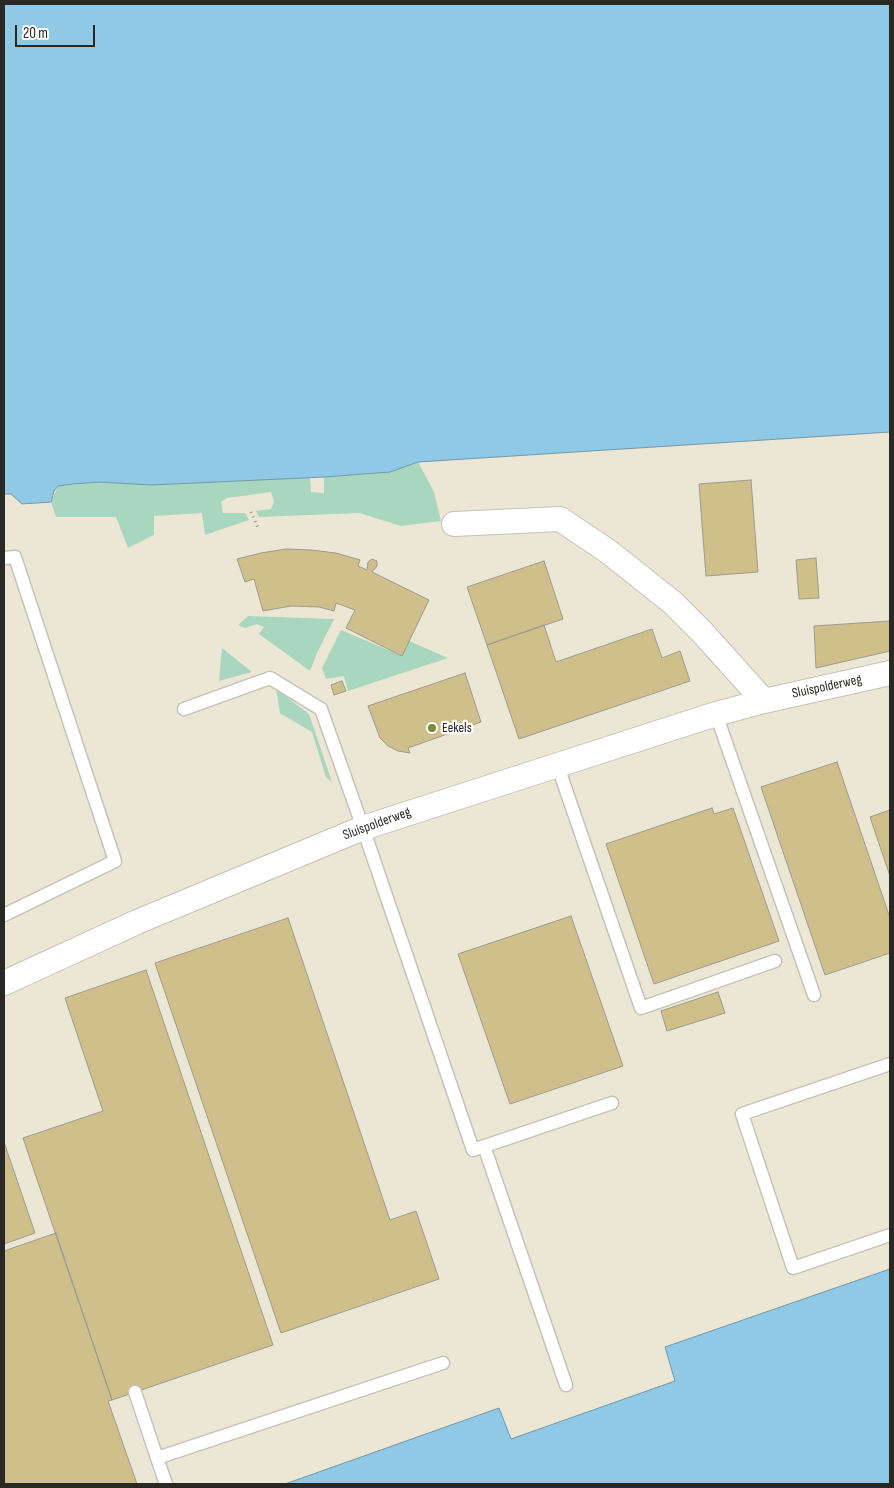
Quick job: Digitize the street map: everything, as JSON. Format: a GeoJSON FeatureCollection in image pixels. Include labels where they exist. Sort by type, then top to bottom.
{"type":"FeatureCollection","features":[{"type":"Feature","properties":{"kind":"street"},"geometry":{"type":"LineString","coordinates":[[454,524],[560,519],[609,552],[673,603],[702,632],[764,701]]}},
{"type":"Feature","properties":{"kind":"street","name":"Sluispolderweg"},"geometry":{"type":"LineString","coordinates":[[4,983],[137,922],[363,828],[716,714],[764,701],[890,673]]}},
{"type":"Feature","properties":{"kind":"lane"},"geometry":{"type":"LineString","coordinates":[[4,558],[15,557],[115,862],[4,915]]}},
{"type":"Feature","properties":{"kind":"lane"},"geometry":{"type":"LineString","coordinates":[[184,709],[270,678],[321,709],[473,1150],[612,1102]]}},
{"type":"Feature","properties":{"kind":"lane"},"geometry":{"type":"LineString","coordinates":[[716,714],[814,995]]}},
{"type":"Feature","properties":{"kind":"lane"},"geometry":{"type":"LineString","coordinates":[[557,764],[641,1008],[775,961]]}},
{"type":"Feature","properties":{"kind":"lane"},"geometry":{"type":"LineString","coordinates":[[890,1064],[742,1114],[793,1268],[890,1235]]}},
{"type":"Feature","properties":{"kind":"lane"},"geometry":{"type":"LineString","coordinates":[[484,1146],[566,1385]]}},
{"type":"Feature","properties":{"kind":"lane"},"geometry":{"type":"LineString","coordinates":[[157,1458],[443,1362]]}},
{"type":"Feature","properties":{"kind":"lane"},"geometry":{"type":"LineString","coordinates":[[135,1392],[166,1484]]}},
{"type":"Feature","properties":{"kind":"path"},"geometry":{"type":"LineString","coordinates":[[252,512],[259,530]]}},
{"type":"Feature","properties":{"kind":"shaded area"},"geometry":{"type":"Polygon","coordinates":[[[890,192],[890,1484],[4,1484],[4,274],[890,192]]]}},
{"type":"Feature","properties":{"kind":"green space"},"geometry":{"type":"Polygon","coordinates":[[[418,462],[434,492],[441,521],[401,526],[359,513],[259,517],[256,511],[271,509],[274,502],[271,492],[227,498],[221,502],[223,513],[245,513],[249,520],[205,535],[202,513],[154,516],[154,535],[128,548],[116,517],[56,517],[51,502],[58,486],[100,482],[151,485],[310,477],[311,492],[324,493],[324,477],[390,472],[418,462]]]}},
{"type":"Feature","properties":{"kind":"green space"},"geometry":{"type":"Polygon","coordinates":[[[248,616],[334,619],[310,671],[259,634],[264,627],[257,624],[245,628],[238,625],[248,616]]]}},
{"type":"Feature","properties":{"kind":"green space"},"geometry":{"type":"Polygon","coordinates":[[[341,630],[400,655],[409,641],[448,658],[348,691],[344,676],[326,679],[322,668],[341,630]]]}},
{"type":"Feature","properties":{"kind":"green space"},"geometry":{"type":"Polygon","coordinates":[[[222,648],[252,672],[219,681],[222,648]]]}},
{"type":"Feature","properties":{"kind":"green space"},"geometry":{"type":"Polygon","coordinates":[[[276,689],[309,714],[332,782],[326,777],[312,732],[280,713],[276,689]]]}},
{"type":"Feature","properties":{"kind":"water"},"geometry":{"type":"Polygon","coordinates":[[[4,4],[890,4],[890,432],[418,462],[390,472],[324,477],[151,485],[100,482],[73,484],[58,486],[54,491],[51,502],[22,504],[11,494],[4,494],[4,4]]]}},
{"type":"Feature","properties":{"kind":"water"},"geometry":{"type":"Polygon","coordinates":[[[890,1269],[890,1484],[285,1484],[499,1408],[511,1439],[675,1381],[665,1347],[890,1269]]]}},
{"type":"Feature","properties":{"kind":"building"},"geometry":{"type":"Polygon","coordinates":[[[751,480],[758,572],[706,576],[699,484],[751,480]]]}},
{"type":"Feature","properties":{"kind":"building"},"geometry":{"type":"Polygon","coordinates":[[[286,549],[336,553],[360,560],[358,566],[367,570],[368,562],[372,559],[377,561],[377,566],[372,572],[429,600],[402,656],[346,628],[355,610],[336,603],[334,611],[319,607],[291,606],[263,611],[254,579],[245,582],[237,559],[286,549]]]}},
{"type":"Feature","properties":{"kind":"building"},"geometry":{"type":"Polygon","coordinates":[[[816,558],[819,598],[799,599],[796,560],[816,558]]]}},
{"type":"Feature","properties":{"kind":"building"},"geometry":{"type":"Polygon","coordinates":[[[544,561],[563,619],[487,645],[467,587],[544,561]]]}},
{"type":"Feature","properties":{"kind":"building"},"geometry":{"type":"Polygon","coordinates":[[[890,621],[890,651],[816,668],[814,626],[890,621]]]}},
{"type":"Feature","properties":{"kind":"building"},"geometry":{"type":"Polygon","coordinates":[[[544,625],[556,662],[652,629],[662,658],[680,651],[690,681],[519,739],[487,645],[544,625]]]}},
{"type":"Feature","properties":{"kind":"building"},"geometry":{"type":"Polygon","coordinates":[[[465,673],[481,722],[408,748],[410,753],[398,751],[388,746],[380,738],[368,706],[465,673]]]}},
{"type":"Feature","properties":{"kind":"building"},"geometry":{"type":"Polygon","coordinates":[[[342,681],[346,691],[334,695],[331,685],[342,681]]]}},
{"type":"Feature","properties":{"kind":"building"},"geometry":{"type":"Polygon","coordinates":[[[837,762],[890,918],[890,953],[825,975],[761,787],[837,762]]]}},
{"type":"Feature","properties":{"kind":"building"},"geometry":{"type":"Polygon","coordinates":[[[712,808],[714,814],[733,808],[779,941],[654,984],[606,844],[712,808]]]}},
{"type":"Feature","properties":{"kind":"building"},"geometry":{"type":"Polygon","coordinates":[[[890,810],[890,876],[870,817],[890,810]]]}},
{"type":"Feature","properties":{"kind":"building"},"geometry":{"type":"Polygon","coordinates":[[[571,916],[623,1066],[510,1104],[458,954],[571,916]]]}},
{"type":"Feature","properties":{"kind":"building"},"geometry":{"type":"Polygon","coordinates":[[[288,918],[390,1220],[416,1211],[439,1279],[281,1333],[155,963],[288,918]]]}},
{"type":"Feature","properties":{"kind":"building"},"geometry":{"type":"Polygon","coordinates":[[[146,970],[273,1345],[112,1400],[23,1138],[103,1111],[65,998],[146,970]]]}},
{"type":"Feature","properties":{"kind":"building"},"geometry":{"type":"Polygon","coordinates":[[[718,992],[725,1013],[667,1031],[661,1011],[718,992]]]}},
{"type":"Feature","properties":{"kind":"building"},"geometry":{"type":"Polygon","coordinates":[[[4,1142],[35,1233],[4,1244],[4,1142]]]}},
{"type":"Feature","properties":{"kind":"building"},"geometry":{"type":"Polygon","coordinates":[[[56,1233],[112,1400],[108,1401],[137,1484],[5,1484],[4,1481],[4,1251],[56,1233]]]}},
{"type":"Feature","properties":{"kind":"place","name":"Eekels"},"geometry":{"type":"Point","coordinates":[432,728]}}]}
